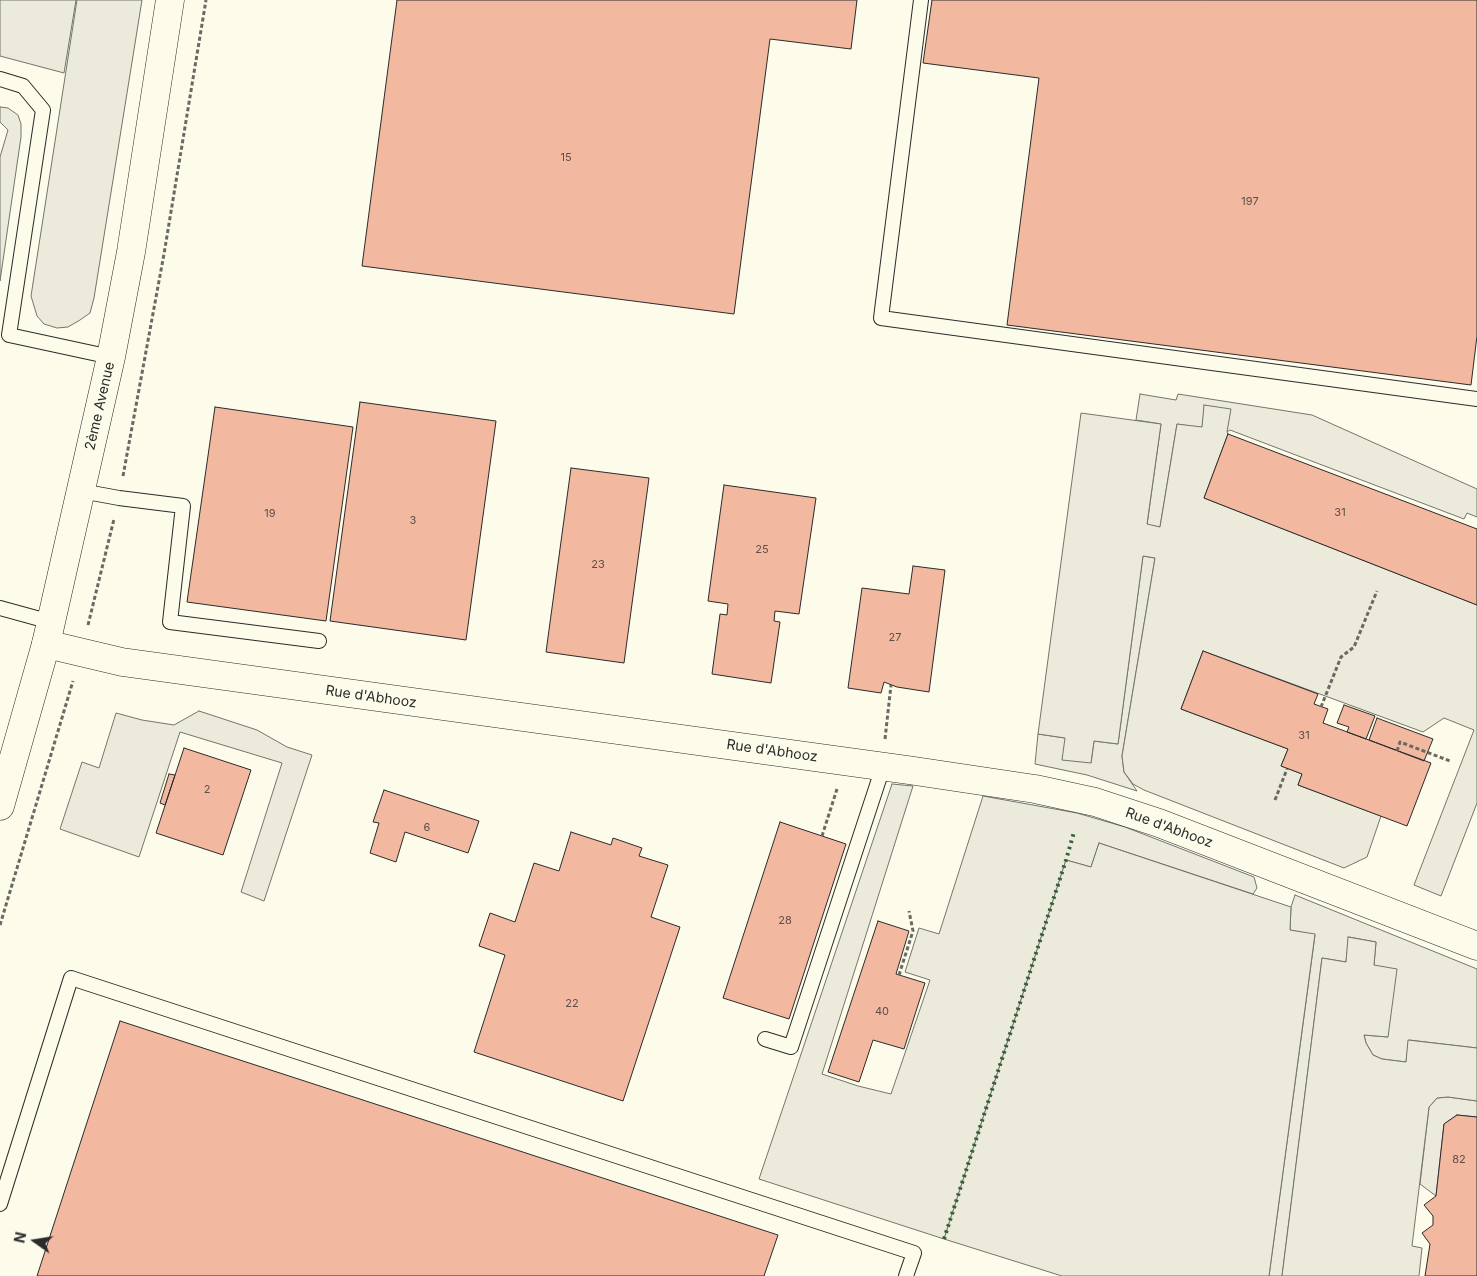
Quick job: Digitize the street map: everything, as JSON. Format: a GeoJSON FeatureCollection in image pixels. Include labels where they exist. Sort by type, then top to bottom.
{"type":"FeatureCollection","features":[{"type":"Feature","properties":{"kind":"street","name":"2ème Avenue"},"geometry":{"type":"LineString","coordinates":[[0,806],[48,633],[111,357],[131,252],[170,0]]}},
{"type":"Feature","properties":{"kind":"street","name":"Rue d'Abhooz"},"geometry":{"type":"LineString","coordinates":[[48,633],[122,662],[1035,788],[1095,802],[1168,826],[1477,946]]}},
{"type":"Feature","properties":{"kind":"lane"},"geometry":{"type":"LineString","coordinates":[[922,0],[882,318],[1477,399]]}},
{"type":"Feature","properties":{"kind":"lane"},"geometry":{"type":"LineString","coordinates":[[0,79],[23,86],[43,110],[4,334],[111,357]]}},
{"type":"Feature","properties":{"kind":"lane"},"geometry":{"type":"LineString","coordinates":[[81,491],[183,506],[170,622],[319,641]]}},
{"type":"Feature","properties":{"kind":"lane"},"geometry":{"type":"LineString","coordinates":[[0,608],[48,633]]}},
{"type":"Feature","properties":{"kind":"lane"},"geometry":{"type":"LineString","coordinates":[[765,1039],[791,1047],[882,767]]}},
{"type":"Feature","properties":{"kind":"lane"},"geometry":{"type":"LineString","coordinates":[[0,1204],[71,978],[914,1253],[906,1276]]}},
{"type":"Feature","properties":{"kind":"path"},"geometry":{"type":"LineString","coordinates":[[1321,706],[1340,657],[1354,647],[1377,591]]}},
{"type":"Feature","properties":{"kind":"path"},"geometry":{"type":"LineString","coordinates":[[882,767],[891,685]]}},
{"type":"Feature","properties":{"kind":"path"},"geometry":{"type":"LineString","coordinates":[[1397,751],[1400,742],[1450,761]]}},
{"type":"Feature","properties":{"kind":"path"},"geometry":{"type":"LineString","coordinates":[[822,836],[845,761]]}},
{"type":"Feature","properties":{"kind":"path"},"geometry":{"type":"LineString","coordinates":[[1275,800],[1287,769]]}},
{"type":"Feature","properties":{"kind":"path"},"geometry":{"type":"LineString","coordinates":[[899,975],[913,931],[909,911]]}},
{"type":"Feature","properties":{"kind":"shaded area"},"geometry":{"type":"Polygon","coordinates":[[[0,0],[76,0],[64,73],[0,56],[0,0]]]}},
{"type":"Feature","properties":{"kind":"shaded area"},"geometry":{"type":"Polygon","coordinates":[[[77,0],[142,0],[94,298],[90,313],[68,327],[57,328],[44,324],[37,316],[31,296],[77,0]]]}},
{"type":"Feature","properties":{"kind":"shaded area"},"geometry":{"type":"Polygon","coordinates":[[[0,107],[8,108],[18,115],[21,124],[21,137],[0,281],[0,157],[8,130],[0,122],[0,107]]]}},
{"type":"Feature","properties":{"kind":"shaded area"},"geometry":{"type":"Polygon","coordinates":[[[1140,394],[1176,400],[1178,394],[1312,415],[1477,489],[1477,517],[1467,513],[1464,519],[1230,430],[1227,432],[1205,405],[1202,428],[1177,424],[1160,527],[1147,525],[1161,424],[1136,420],[1140,394]]]}},
{"type":"Feature","properties":{"kind":"shaded area"},"geometry":{"type":"Polygon","coordinates":[[[1204,405],[1231,409],[1228,434],[1204,498],[1477,605],[1477,803],[1441,896],[1414,885],[1474,730],[1444,718],[1423,732],[1203,651],[1181,709],[1288,749],[1281,766],[1302,774],[1298,785],[1381,816],[1367,857],[1344,868],[1144,790],[1133,784],[1124,772],[1122,756],[1155,558],[1143,556],[1118,744],[1094,741],[1091,763],[1062,760],[1065,738],[1038,734],[1081,413],[1161,424],[1147,524],[1160,527],[1177,424],[1202,427],[1204,405]]]}},
{"type":"Feature","properties":{"kind":"shaded area"},"geometry":{"type":"Polygon","coordinates":[[[1143,556],[1155,558],[1122,756],[1124,772],[1137,791],[1087,775],[1035,764],[1038,734],[1065,738],[1091,763],[1094,741],[1118,744],[1143,556]]]}},
{"type":"Feature","properties":{"kind":"shaded area"},"geometry":{"type":"Polygon","coordinates":[[[199,711],[257,730],[287,747],[312,755],[264,901],[241,892],[282,763],[180,732],[139,857],[60,829],[82,762],[99,768],[116,713],[142,720],[174,725],[199,711]]]}},
{"type":"Feature","properties":{"kind":"shaded area"},"geometry":{"type":"Polygon","coordinates":[[[892,784],[913,786],[822,1074],[858,1086],[891,1094],[930,980],[905,972],[919,928],[939,934],[983,796],[1077,813],[1125,827],[1254,877],[1257,888],[1253,894],[1099,843],[1091,867],[1066,860],[944,1239],[759,1179],[892,784]]]}},
{"type":"Feature","properties":{"kind":"shaded area"},"geometry":{"type":"Polygon","coordinates":[[[1099,843],[1291,907],[1290,930],[1315,934],[1269,1276],[1062,1276],[944,1239],[1066,860],[1091,867],[1099,843]]]}},
{"type":"Feature","properties":{"kind":"shaded area"},"geometry":{"type":"Polygon","coordinates":[[[1295,895],[1477,969],[1477,1048],[1409,1040],[1406,1062],[1382,1059],[1373,1055],[1364,1035],[1388,1037],[1374,965],[1376,942],[1349,937],[1346,962],[1322,958],[1282,1276],[1269,1276],[1315,935],[1290,930],[1291,907],[1295,895]]]}},
{"type":"Feature","properties":{"kind":"shaded area"},"geometry":{"type":"Polygon","coordinates":[[[1348,937],[1376,942],[1374,965],[1397,969],[1388,1037],[1364,1035],[1373,1055],[1382,1059],[1406,1062],[1408,1040],[1477,1048],[1477,1101],[1448,1097],[1437,1098],[1429,1107],[1412,1246],[1422,1248],[1419,1276],[1282,1276],[1322,958],[1346,962],[1348,937]]]}},
{"type":"Feature","properties":{"kind":"shaded area"},"geometry":{"type":"Polygon","coordinates":[[[1448,1097],[1477,1101],[1477,1117],[1457,1115],[1444,1124],[1436,1196],[1420,1184],[1429,1107],[1437,1098],[1448,1097]]]}},
{"type":"Feature","properties":{"kind":"building"},"geometry":{"type":"Polygon","coordinates":[[[397,0],[857,0],[851,49],[770,39],[734,314],[362,266],[397,0]]]}},
{"type":"Feature","properties":{"kind":"building"},"geometry":{"type":"Polygon","coordinates":[[[932,0],[1477,0],[1477,336],[1471,385],[1007,325],[1039,78],[923,63],[932,0]]]}},
{"type":"Feature","properties":{"kind":"building"},"geometry":{"type":"Polygon","coordinates":[[[360,402],[496,421],[466,640],[330,621],[360,402]]]}},
{"type":"Feature","properties":{"kind":"building"},"geometry":{"type":"Polygon","coordinates":[[[215,407],[353,427],[326,621],[187,602],[215,407]]]}},
{"type":"Feature","properties":{"kind":"building"},"geometry":{"type":"Polygon","coordinates":[[[1228,434],[1477,529],[1477,605],[1204,498],[1228,434]]]}},
{"type":"Feature","properties":{"kind":"building"},"geometry":{"type":"Polygon","coordinates":[[[571,468],[649,478],[624,663],[546,652],[571,468]]]}},
{"type":"Feature","properties":{"kind":"building"},"geometry":{"type":"Polygon","coordinates":[[[724,485],[816,498],[799,614],[775,611],[774,621],[780,622],[771,683],[712,674],[720,614],[727,615],[728,604],[708,601],[724,485]]]}},
{"type":"Feature","properties":{"kind":"building"},"geometry":{"type":"Polygon","coordinates":[[[913,566],[945,570],[929,692],[897,687],[884,682],[881,693],[848,688],[862,588],[909,594],[913,566]]]}},
{"type":"Feature","properties":{"kind":"building"},"geometry":{"type":"Polygon","coordinates":[[[1203,651],[1318,694],[1314,704],[1328,709],[1323,723],[1431,763],[1407,826],[1298,785],[1302,774],[1281,766],[1288,749],[1181,709],[1203,651]]]}},
{"type":"Feature","properties":{"kind":"building"},"geometry":{"type":"Polygon","coordinates":[[[1344,705],[1375,716],[1366,739],[1347,732],[1349,727],[1337,723],[1344,705]]]}},
{"type":"Feature","properties":{"kind":"building"},"geometry":{"type":"Polygon","coordinates":[[[1377,718],[1433,739],[1424,761],[1369,740],[1377,718]]]}},
{"type":"Feature","properties":{"kind":"building"},"geometry":{"type":"Polygon","coordinates":[[[184,748],[251,770],[223,855],[156,833],[184,748]]]}},
{"type":"Feature","properties":{"kind":"building"},"geometry":{"type":"Polygon","coordinates":[[[169,774],[175,775],[165,805],[160,803],[169,774]]]}},
{"type":"Feature","properties":{"kind":"building"},"geometry":{"type":"Polygon","coordinates":[[[384,790],[479,821],[468,853],[405,832],[396,862],[370,853],[379,823],[373,822],[384,790]]]}},
{"type":"Feature","properties":{"kind":"building"},"geometry":{"type":"Polygon","coordinates":[[[780,822],[846,844],[789,1019],[723,998],[780,822]]]}},
{"type":"Feature","properties":{"kind":"building"},"geometry":{"type":"Polygon","coordinates":[[[571,832],[611,845],[613,838],[642,848],[639,856],[668,865],[651,917],[680,927],[623,1101],[474,1052],[505,955],[479,946],[490,913],[515,922],[534,863],[559,871],[571,832]]]}},
{"type":"Feature","properties":{"kind":"building"},"geometry":{"type":"Polygon","coordinates":[[[878,921],[909,931],[896,974],[925,983],[904,1049],[873,1040],[859,1082],[828,1072],[878,921]]]}},
{"type":"Feature","properties":{"kind":"building"},"geometry":{"type":"Polygon","coordinates":[[[120,1021],[778,1235],[764,1276],[37,1276],[120,1021]]]}},
{"type":"Feature","properties":{"kind":"building"},"geometry":{"type":"Polygon","coordinates":[[[1457,1115],[1477,1117],[1477,1276],[1425,1276],[1430,1244],[1422,1233],[1433,1225],[1433,1216],[1424,1205],[1436,1196],[1444,1124],[1457,1115]]]}},
{"type":"Feature","properties":{"kind":"hedge"},"geometry":{"type":"LineString","coordinates":[[944,1239],[1074,832]]}}]}
